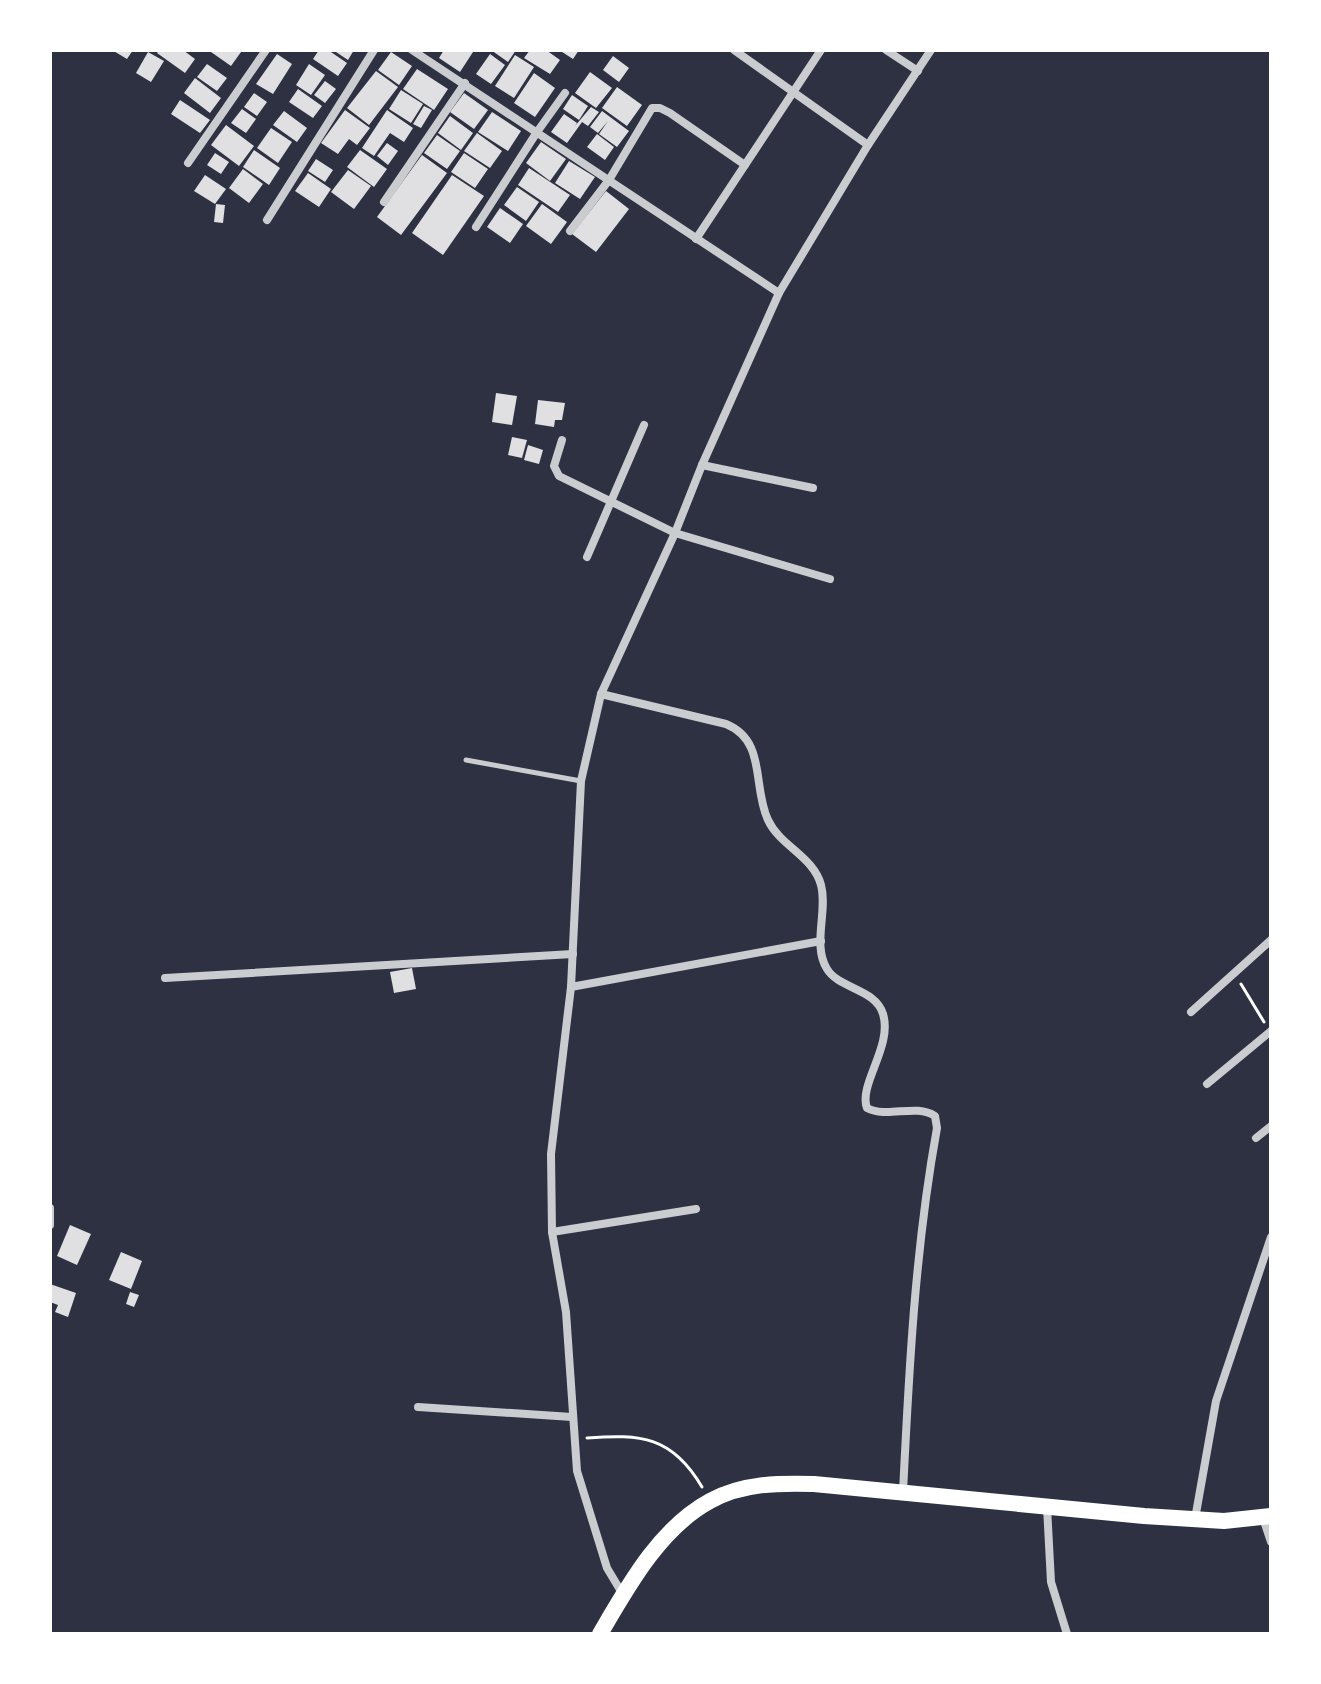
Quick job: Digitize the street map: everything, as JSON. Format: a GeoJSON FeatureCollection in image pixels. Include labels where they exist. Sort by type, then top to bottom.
{"type":"FeatureCollection","features":[{"type":"Feature","properties":{"kind":"highway"},"geometry":{"type":"LineString","coordinates":[[600,1634],[623,1595],[677,1525],[710,1501],[752,1487],[780,1483],[1224,1521],[1267,1517]]}},
{"type":"Feature","properties":{"kind":"street"},"geometry":{"type":"LineString","coordinates":[[188,163],[266,50]]}},
{"type":"Feature","properties":{"kind":"street"},"geometry":{"type":"LineString","coordinates":[[267,220],[374,50]]}},
{"type":"Feature","properties":{"kind":"street"},"geometry":{"type":"LineString","coordinates":[[412,50],[779,293]]}},
{"type":"Feature","properties":{"kind":"street"},"geometry":{"type":"LineString","coordinates":[[734,50],[868,145]]}},
{"type":"Feature","properties":{"kind":"street"},"geometry":{"type":"LineString","coordinates":[[696,239],[821,50]]}},
{"type":"Feature","properties":{"kind":"street"},"geometry":{"type":"LineString","coordinates":[[886,50],[918,71]]}},
{"type":"Feature","properties":{"kind":"street"},"geometry":{"type":"LineString","coordinates":[[623,1595],[607,1568],[577,1471],[566,1312],[552,1232],[551,1154],[571,987],[581,781],[601,694],[779,293],[868,145],[931,50]]}},
{"type":"Feature","properties":{"kind":"street"},"geometry":{"type":"LineString","coordinates":[[384,202],[465,83]]}},
{"type":"Feature","properties":{"kind":"street"},"geometry":{"type":"LineString","coordinates":[[476,227],[565,93]]}},
{"type":"Feature","properties":{"kind":"street"},"geometry":{"type":"LineString","coordinates":[[570,231],[609,180],[650,111],[655,108],[670,113],[745,165]]}},
{"type":"Feature","properties":{"kind":"street"},"geometry":{"type":"LineString","coordinates":[[587,557],[644,425]]}},
{"type":"Feature","properties":{"kind":"street"},"geometry":{"type":"LineString","coordinates":[[562,440],[554,466],[555,474],[675,533],[830,579]]}},
{"type":"Feature","properties":{"kind":"street"},"geometry":{"type":"LineString","coordinates":[[702,465],[813,488]]}},
{"type":"Feature","properties":{"kind":"street"},"geometry":{"type":"LineString","coordinates":[[601,694],[726,724],[745,734],[752,746],[762,806],[768,820],[783,841],[818,873],[825,907],[821,955],[827,969],[833,976],[870,997],[882,1009],[886,1026],[883,1046],[865,1095],[867,1108],[884,1112],[924,1111],[935,1116],[937,1128],[921,1229],[913,1310],[902,1493]]}},
{"type":"Feature","properties":{"kind":"street"},"geometry":{"type":"LineString","coordinates":[[1191,1012],[1271,940]]}},
{"type":"Feature","properties":{"kind":"street"},"geometry":{"type":"LineString","coordinates":[[571,987],[821,941]]}},
{"type":"Feature","properties":{"kind":"street"},"geometry":{"type":"LineString","coordinates":[[165,978],[573,954]]}},
{"type":"Feature","properties":{"kind":"street"},"geometry":{"type":"LineString","coordinates":[[1207,1084],[1270,1031]]}},
{"type":"Feature","properties":{"kind":"street"},"geometry":{"type":"LineString","coordinates":[[1256,1138],[1271,1126]]}},
{"type":"Feature","properties":{"kind":"street"},"geometry":{"type":"LineString","coordinates":[[50,1208],[50,1225]]}},
{"type":"Feature","properties":{"kind":"street"},"geometry":{"type":"LineString","coordinates":[[552,1232],[696,1209]]}},
{"type":"Feature","properties":{"kind":"street"},"geometry":{"type":"LineString","coordinates":[[1195,1519],[1216,1401],[1271,1237]]}},
{"type":"Feature","properties":{"kind":"street"},"geometry":{"type":"LineString","coordinates":[[418,1407],[572,1417]]}},
{"type":"Feature","properties":{"kind":"street"},"geometry":{"type":"LineString","coordinates":[[1047,1506],[1051,1582],[1067,1634]]}},
{"type":"Feature","properties":{"kind":"street"},"geometry":{"type":"LineString","coordinates":[[1267,1517],[1271,1542]]}},
{"type":"Feature","properties":{"kind":"lane"},"geometry":{"type":"LineString","coordinates":[[466,760],[581,781]]}},
{"type":"Feature","properties":{"kind":"path"},"geometry":{"type":"LineString","coordinates":[[1234,973],[1270,1031]]}},
{"type":"Feature","properties":{"kind":"path"},"geometry":{"type":"LineString","coordinates":[[573,1439],[626,1435],[662,1444],[693,1471],[710,1501]]}},
{"type":"Feature","properties":{"kind":"building"},"geometry":{"type":"Polygon","coordinates":[[[112,50],[133,50],[127,59],[112,50]]]}},
{"type":"Feature","properties":{"kind":"building"},"geometry":{"type":"Polygon","coordinates":[[[159,50],[183,50],[195,59],[185,73],[157,53],[159,50]]]}},
{"type":"Feature","properties":{"kind":"building"},"geometry":{"type":"Polygon","coordinates":[[[212,50],[238,50],[241,52],[231,66],[212,50]]]}},
{"type":"Feature","properties":{"kind":"building"},"geometry":{"type":"Polygon","coordinates":[[[319,50],[328,50],[347,63],[338,76],[313,59],[319,50]]]}},
{"type":"Feature","properties":{"kind":"building"},"geometry":{"type":"Polygon","coordinates":[[[333,50],[354,50],[348,60],[333,50]]]}},
{"type":"Feature","properties":{"kind":"building"},"geometry":{"type":"Polygon","coordinates":[[[444,50],[473,52],[460,72],[439,58],[444,50]]]}},
{"type":"Feature","properties":{"kind":"building"},"geometry":{"type":"Polygon","coordinates":[[[491,50],[516,50],[508,62],[491,50]]]}},
{"type":"Feature","properties":{"kind":"building"},"geometry":{"type":"Polygon","coordinates":[[[530,50],[546,50],[560,60],[550,74],[524,58],[530,50]]]}},
{"type":"Feature","properties":{"kind":"building"},"geometry":{"type":"Polygon","coordinates":[[[559,50],[579,50],[573,59],[559,50]]]}},
{"type":"Feature","properties":{"kind":"building"},"geometry":{"type":"Polygon","coordinates":[[[148,52],[164,61],[151,82],[136,73],[148,52]]]}},
{"type":"Feature","properties":{"kind":"building"},"geometry":{"type":"Polygon","coordinates":[[[391,52],[412,66],[399,85],[378,70],[391,52]]]}},
{"type":"Feature","properties":{"kind":"building"},"geometry":{"type":"Polygon","coordinates":[[[277,54],[292,64],[273,94],[256,84],[277,54]]]}},
{"type":"Feature","properties":{"kind":"building"},"geometry":{"type":"Polygon","coordinates":[[[490,54],[505,65],[491,84],[476,74],[490,54]]]}},
{"type":"Feature","properties":{"kind":"building"},"geometry":{"type":"Polygon","coordinates":[[[515,55],[534,67],[514,98],[495,86],[515,55]]]}},
{"type":"Feature","properties":{"kind":"building"},"geometry":{"type":"Polygon","coordinates":[[[613,56],[629,68],[619,82],[603,70],[613,56]]]}},
{"type":"Feature","properties":{"kind":"building"},"geometry":{"type":"Polygon","coordinates":[[[207,64],[227,78],[217,91],[197,77],[207,64]]]}},
{"type":"Feature","properties":{"kind":"building"},"geometry":{"type":"Polygon","coordinates":[[[309,64],[325,75],[311,95],[296,85],[309,64]]]}},
{"type":"Feature","properties":{"kind":"building"},"geometry":{"type":"Polygon","coordinates":[[[417,69],[448,89],[434,110],[403,89],[417,69]]]}},
{"type":"Feature","properties":{"kind":"building"},"geometry":{"type":"Polygon","coordinates":[[[376,71],[398,87],[369,125],[347,108],[376,71]]]}},
{"type":"Feature","properties":{"kind":"building"},"geometry":{"type":"Polygon","coordinates":[[[590,72],[612,88],[596,108],[575,93],[590,72]]]}},
{"type":"Feature","properties":{"kind":"building"},"geometry":{"type":"Polygon","coordinates":[[[534,73],[555,88],[535,117],[514,103],[534,73]]]}},
{"type":"Feature","properties":{"kind":"building"},"geometry":{"type":"Polygon","coordinates":[[[195,78],[221,98],[210,113],[184,93],[195,78]]]}},
{"type":"Feature","properties":{"kind":"building"},"geometry":{"type":"Polygon","coordinates":[[[325,81],[336,89],[325,103],[314,95],[325,81]]]}},
{"type":"Feature","properties":{"kind":"building"},"geometry":{"type":"Polygon","coordinates":[[[617,87],[642,105],[627,126],[602,108],[617,87]]]}},
{"type":"Feature","properties":{"kind":"building"},"geometry":{"type":"Polygon","coordinates":[[[298,89],[322,106],[313,118],[289,102],[298,89]]]}},
{"type":"Feature","properties":{"kind":"building"},"geometry":{"type":"Polygon","coordinates":[[[401,90],[423,104],[411,123],[389,109],[401,90]]]}},
{"type":"Feature","properties":{"kind":"building"},"geometry":{"type":"Polygon","coordinates":[[[254,93],[267,102],[257,116],[244,107],[254,93]]]}},
{"type":"Feature","properties":{"kind":"building"},"geometry":{"type":"Polygon","coordinates":[[[464,93],[488,110],[474,129],[450,112],[464,93]]]}},
{"type":"Feature","properties":{"kind":"building"},"geometry":{"type":"Polygon","coordinates":[[[572,95],[588,106],[579,120],[563,109],[572,95]]]}},
{"type":"Feature","properties":{"kind":"building"},"geometry":{"type":"Polygon","coordinates":[[[180,100],[210,120],[200,133],[171,114],[180,100]]]}},
{"type":"Feature","properties":{"kind":"building"},"geometry":{"type":"Polygon","coordinates":[[[424,106],[432,110],[421,128],[413,124],[424,106]]]}},
{"type":"Feature","properties":{"kind":"building"},"geometry":{"type":"Polygon","coordinates":[[[591,107],[599,112],[588,126],[582,122],[567,143],[551,132],[564,114],[577,123],[575,126],[591,107]]]}},
{"type":"Feature","properties":{"kind":"building"},"geometry":{"type":"Polygon","coordinates":[[[242,109],[256,119],[246,133],[231,123],[242,109]]]}},
{"type":"Feature","properties":{"kind":"building"},"geometry":{"type":"Polygon","coordinates":[[[345,110],[370,128],[357,145],[349,139],[338,154],[321,143],[345,110]]]}},
{"type":"Feature","properties":{"kind":"building"},"geometry":{"type":"Polygon","coordinates":[[[387,110],[413,128],[404,142],[390,133],[374,156],[362,148],[387,110]]]}},
{"type":"Feature","properties":{"kind":"building"},"geometry":{"type":"Polygon","coordinates":[[[284,111],[307,128],[297,142],[273,125],[284,111]]]}},
{"type":"Feature","properties":{"kind":"building"},"geometry":{"type":"Polygon","coordinates":[[[602,111],[629,131],[617,147],[599,134],[608,121],[598,133],[590,127],[602,111]]]}},
{"type":"Feature","properties":{"kind":"building"},"geometry":{"type":"Polygon","coordinates":[[[492,112],[521,131],[508,151],[478,132],[492,112]]]}},
{"type":"Feature","properties":{"kind":"building"},"geometry":{"type":"Polygon","coordinates":[[[450,116],[473,133],[461,150],[438,133],[450,116]]]}},
{"type":"Feature","properties":{"kind":"building"},"geometry":{"type":"Polygon","coordinates":[[[226,125],[254,146],[239,166],[211,145],[226,125]]]}},
{"type":"Feature","properties":{"kind":"building"},"geometry":{"type":"Polygon","coordinates":[[[271,128],[292,142],[278,163],[257,148],[271,128]]]}},
{"type":"Feature","properties":{"kind":"building"},"geometry":{"type":"Polygon","coordinates":[[[477,133],[502,151],[490,168],[464,151],[477,133]]]}},
{"type":"Feature","properties":{"kind":"building"},"geometry":{"type":"Polygon","coordinates":[[[597,134],[614,147],[605,160],[587,147],[597,134]]]}},
{"type":"Feature","properties":{"kind":"building"},"geometry":{"type":"Polygon","coordinates":[[[437,135],[460,151],[447,169],[424,153],[437,135]]]}},
{"type":"Feature","properties":{"kind":"building"},"geometry":{"type":"Polygon","coordinates":[[[541,142],[566,159],[550,181],[526,163],[541,142]]]}},
{"type":"Feature","properties":{"kind":"building"},"geometry":{"type":"Polygon","coordinates":[[[387,143],[398,151],[388,165],[377,156],[387,143]]]}},
{"type":"Feature","properties":{"kind":"building"},"geometry":{"type":"Polygon","coordinates":[[[254,150],[280,168],[269,185],[243,167],[254,150]]]}},
{"type":"Feature","properties":{"kind":"building"},"geometry":{"type":"Polygon","coordinates":[[[360,150],[387,169],[374,187],[347,167],[360,150]]]}},
{"type":"Feature","properties":{"kind":"building"},"geometry":{"type":"Polygon","coordinates":[[[215,153],[229,162],[221,174],[207,165],[215,153]]]}},
{"type":"Feature","properties":{"kind":"building"},"geometry":{"type":"Polygon","coordinates":[[[464,153],[488,169],[475,188],[451,172],[464,153]]]}},
{"type":"Feature","properties":{"kind":"building"},"geometry":{"type":"Polygon","coordinates":[[[422,155],[447,173],[401,235],[377,217],[422,155]]]}},
{"type":"Feature","properties":{"kind":"building"},"geometry":{"type":"Polygon","coordinates":[[[316,159],[333,170],[325,182],[308,171],[316,159]]]}},
{"type":"Feature","properties":{"kind":"building"},"geometry":{"type":"Polygon","coordinates":[[[569,161],[595,177],[580,199],[555,183],[569,161]]]}},
{"type":"Feature","properties":{"kind":"building"},"geometry":{"type":"Polygon","coordinates":[[[529,168],[570,195],[558,212],[518,185],[529,168]]]}},
{"type":"Feature","properties":{"kind":"building"},"geometry":{"type":"Polygon","coordinates":[[[243,169],[263,184],[249,203],[229,188],[243,169]]]}},
{"type":"Feature","properties":{"kind":"building"},"geometry":{"type":"Polygon","coordinates":[[[348,170],[371,186],[354,209],[331,192],[348,170]]]}},
{"type":"Feature","properties":{"kind":"building"},"geometry":{"type":"Polygon","coordinates":[[[308,173],[331,189],[319,207],[295,191],[308,173]]]}},
{"type":"Feature","properties":{"kind":"building"},"geometry":{"type":"Polygon","coordinates":[[[205,175],[226,189],[215,204],[194,191],[205,175]]]}},
{"type":"Feature","properties":{"kind":"building"},"geometry":{"type":"Polygon","coordinates":[[[452,175],[484,196],[443,255],[412,233],[452,175]]]}},
{"type":"Feature","properties":{"kind":"building"},"geometry":{"type":"Polygon","coordinates":[[[517,187],[539,202],[526,221],[504,205],[517,187]]]}},
{"type":"Feature","properties":{"kind":"building"},"geometry":{"type":"Polygon","coordinates":[[[606,191],[629,209],[596,252],[572,234],[606,191]]]}},
{"type":"Feature","properties":{"kind":"building"},"geometry":{"type":"Polygon","coordinates":[[[216,204],[225,205],[223,223],[214,222],[216,204]]]}},
{"type":"Feature","properties":{"kind":"building"},"geometry":{"type":"Polygon","coordinates":[[[542,204],[567,222],[551,244],[526,226],[542,204]]]}},
{"type":"Feature","properties":{"kind":"building"},"geometry":{"type":"Polygon","coordinates":[[[500,208],[523,224],[510,243],[487,227],[500,208]]]}},
{"type":"Feature","properties":{"kind":"building"},"geometry":{"type":"Polygon","coordinates":[[[496,393],[517,396],[512,425],[492,422],[496,393]]]}},
{"type":"Feature","properties":{"kind":"building"},"geometry":{"type":"Polygon","coordinates":[[[538,400],[565,403],[562,420],[555,420],[554,427],[535,424],[538,400]]]}},
{"type":"Feature","properties":{"kind":"building"},"geometry":{"type":"Polygon","coordinates":[[[512,437],[527,440],[522,458],[508,455],[512,437]]]}},
{"type":"Feature","properties":{"kind":"building"},"geometry":{"type":"Polygon","coordinates":[[[528,445],[543,450],[539,464],[524,460],[528,445]]]}},
{"type":"Feature","properties":{"kind":"building"},"geometry":{"type":"Polygon","coordinates":[[[412,968],[416,989],[394,993],[390,972],[412,968]]]}},
{"type":"Feature","properties":{"kind":"building"},"geometry":{"type":"Polygon","coordinates":[[[70,1225],[91,1234],[77,1265],[57,1256],[70,1225]]]}},
{"type":"Feature","properties":{"kind":"building"},"geometry":{"type":"Polygon","coordinates":[[[121,1252],[142,1261],[131,1289],[109,1280],[121,1252]]]}},
{"type":"Feature","properties":{"kind":"building"},"geometry":{"type":"Polygon","coordinates":[[[50,1284],[76,1293],[68,1317],[55,1312],[58,1305],[50,1302],[50,1284]]]}},
{"type":"Feature","properties":{"kind":"building"},"geometry":{"type":"Polygon","coordinates":[[[130,1292],[139,1295],[134,1307],[126,1304],[130,1292]]]}}]}
